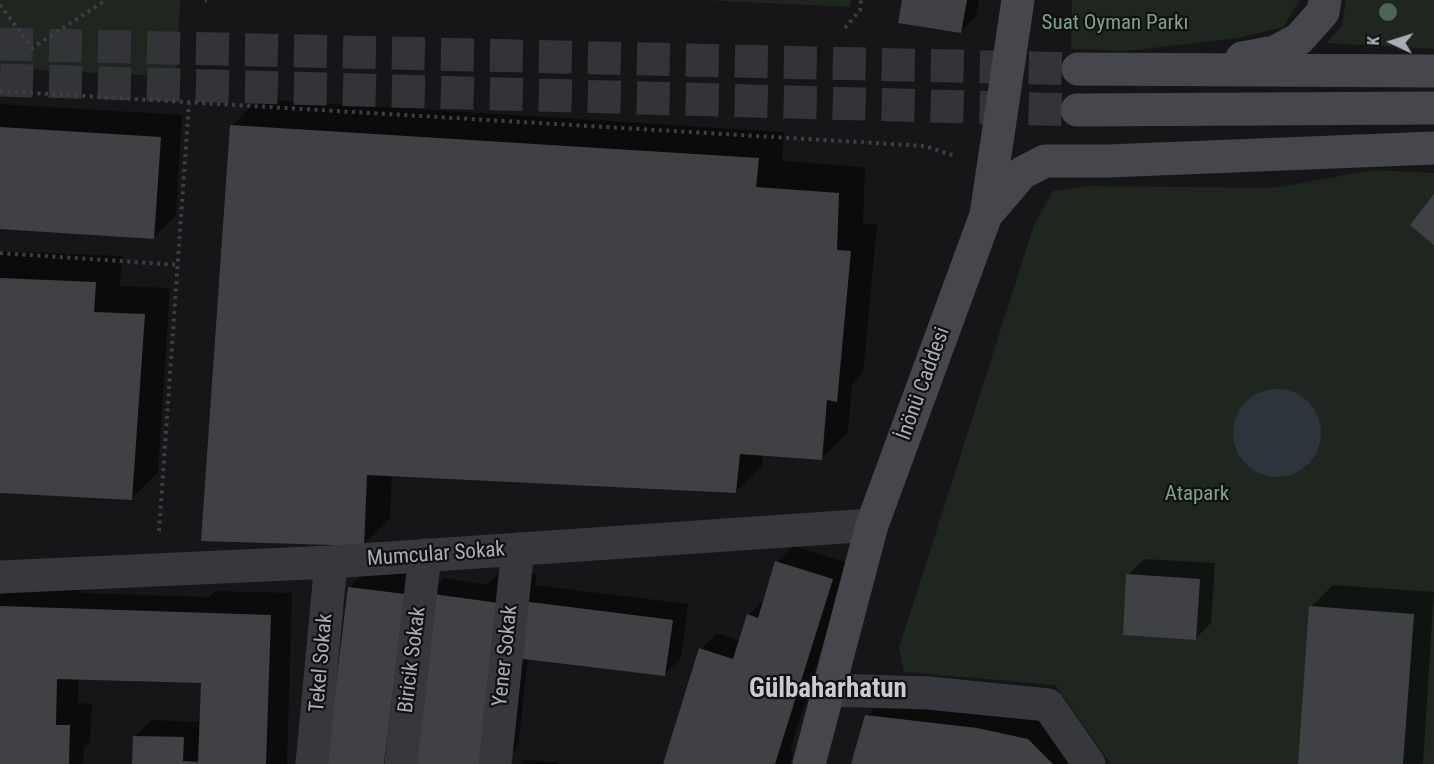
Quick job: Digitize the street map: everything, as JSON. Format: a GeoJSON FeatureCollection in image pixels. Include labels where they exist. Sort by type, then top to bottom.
{"type":"FeatureCollection","features":[{"type":"Feature","properties":{"kind":"main road","name":"İnönü Caddesi"},"geometry":{"type":"LineString","coordinates":[[809,764],[872,525],[986,215],[1018,0]]}},
{"type":"Feature","properties":{"kind":"main road"},"geometry":{"type":"LineString","coordinates":[[1181,69],[1275,52],[1299,39],[1313,25],[1323,12],[1325,0]]}},
{"type":"Feature","properties":{"kind":"main road"},"geometry":{"type":"LineString","coordinates":[[1078,69],[1434,71]]}},
{"type":"Feature","properties":{"kind":"main road"},"geometry":{"type":"LineString","coordinates":[[1077,110],[1434,108]]}},
{"type":"Feature","properties":{"kind":"main road"},"geometry":{"type":"LineString","coordinates":[[986,215],[1022,173],[1045,161],[1108,161],[1434,148]]}},
{"type":"Feature","properties":{"kind":"street","name":"Mumcular Sokak"},"geometry":{"type":"LineString","coordinates":[[0,577],[331,562],[872,525]]}},
{"type":"Feature","properties":{"kind":"street","name":"Yener Sokak"},"geometry":{"type":"LineString","coordinates":[[495,764],[518,549]]}},
{"type":"Feature","properties":{"kind":"street","name":"Biricik Sokak"},"geometry":{"type":"LineString","coordinates":[[401,764],[426,555]]}},
{"type":"Feature","properties":{"kind":"street","name":"Tekel Sokak"},"geometry":{"type":"LineString","coordinates":[[312,764],[331,562]]}},
{"type":"Feature","properties":{"kind":"street"},"geometry":{"type":"LineString","coordinates":[[828,690],[928,693],[1048,705],[1089,764]]}},
{"type":"Feature","properties":{"kind":"path"},"geometry":{"type":"LineString","coordinates":[[0,5],[32,48],[106,0]]}},
{"type":"Feature","properties":{"kind":"path"},"geometry":{"type":"LineString","coordinates":[[845,28],[861,10],[861,0]]}},
{"type":"Feature","properties":{"kind":"path"},"geometry":{"type":"LineString","coordinates":[[0,91],[913,146],[925,147],[959,158]]}},
{"type":"Feature","properties":{"kind":"path"},"geometry":{"type":"LineString","coordinates":[[159,524],[189,104]]}},
{"type":"Feature","properties":{"kind":"path"},"geometry":{"type":"LineString","coordinates":[[0,253],[178,265]]}},
{"type":"Feature","properties":{"kind":"green space"},"geometry":{"type":"Polygon","coordinates":[[[0,0],[180,0],[176,77],[0,68],[0,0]]]}},
{"type":"Feature","properties":{"kind":"green space"},"geometry":{"type":"Polygon","coordinates":[[[705,0],[851,0],[850,7],[705,0]]]}},
{"type":"Feature","properties":{"kind":"green space","name":"Suat Oyman Parkı"},"geometry":{"type":"Polygon","coordinates":[[[1072,0],[1300,0],[1283,27],[1239,38],[1127,51],[1071,49],[1072,0]]]}},
{"type":"Feature","properties":{"kind":"green space"},"geometry":{"type":"Polygon","coordinates":[[[1346,0],[1434,0],[1434,49],[1326,43],[1342,26],[1346,0]]]}},
{"type":"Feature","properties":{"kind":"green space","name":"Atapark"},"geometry":{"type":"Polygon","coordinates":[[[1374,170],[1434,173],[1434,764],[1111,764],[1055,685],[904,672],[899,648],[1034,225],[1053,191],[1090,186],[1273,188],[1374,170]]]}},
{"type":"Feature","properties":{"kind":"shaded area"},"geometry":{"type":"Polygon","coordinates":[[[1277,389],[1294,392],[1308,402],[1318,416],[1321,433],[1318,450],[1308,464],[1294,474],[1277,477],[1260,474],[1246,464],[1236,450],[1233,433],[1236,416],[1246,402],[1260,392],[1277,389]]]}},
{"type":"Feature","properties":{"kind":"building"},"geometry":{"type":"Polygon","coordinates":[[[902,0],[967,0],[961,33],[898,23],[902,0]]]}},
{"type":"Feature","properties":{"kind":"building"},"geometry":{"type":"Polygon","coordinates":[[[230,125],[759,158],[756,187],[839,193],[837,250],[851,251],[837,402],[827,400],[822,460],[740,454],[736,493],[367,475],[364,546],[201,541],[230,125]]]}},
{"type":"Feature","properties":{"kind":"building"},"geometry":{"type":"Polygon","coordinates":[[[0,127],[161,137],[154,239],[0,229],[0,127]]]}},
{"type":"Feature","properties":{"kind":"building"},"geometry":{"type":"Polygon","coordinates":[[[1434,194],[1434,245],[1410,225],[1434,194]]]}},
{"type":"Feature","properties":{"kind":"building"},"geometry":{"type":"Polygon","coordinates":[[[0,278],[96,282],[94,312],[145,314],[132,500],[0,493],[0,278]]]}},
{"type":"Feature","properties":{"kind":"building"},"geometry":{"type":"Polygon","coordinates":[[[775,561],[833,579],[775,764],[663,764],[699,648],[733,659],[747,614],[758,618],[775,561]]]}},
{"type":"Feature","properties":{"kind":"building"},"geometry":{"type":"Polygon","coordinates":[[[1126,574],[1200,579],[1196,640],[1123,635],[1126,574]]]}},
{"type":"Feature","properties":{"kind":"building"},"geometry":{"type":"Polygon","coordinates":[[[348,587],[405,594],[384,764],[326,764],[348,587]]]}},
{"type":"Feature","properties":{"kind":"building"},"geometry":{"type":"Polygon","coordinates":[[[426,593],[506,604],[489,764],[407,764],[426,593]]]}},
{"type":"Feature","properties":{"kind":"building"},"geometry":{"type":"Polygon","coordinates":[[[514,600],[673,620],[665,676],[507,657],[514,600]]]}},
{"type":"Feature","properties":{"kind":"building"},"geometry":{"type":"Polygon","coordinates":[[[0,606],[271,615],[266,764],[132,764],[133,736],[184,737],[183,761],[198,762],[201,683],[57,679],[56,725],[70,725],[69,764],[0,764],[0,606]]]}},
{"type":"Feature","properties":{"kind":"building"},"geometry":{"type":"Polygon","coordinates":[[[1309,606],[1414,614],[1403,764],[1298,764],[1309,606]]]}},
{"type":"Feature","properties":{"kind":"building"},"geometry":{"type":"Polygon","coordinates":[[[865,715],[977,728],[1028,739],[1053,764],[851,764],[865,715]]]}},
{"type":"Feature","properties":{"kind":"tunnel"},"geometry":{"type":"LineString","coordinates":[[0,44],[1078,69]]}},
{"type":"Feature","properties":{"kind":"tunnel"},"geometry":{"type":"LineString","coordinates":[[0,80],[1077,110]]}},
{"type":"Feature","properties":{"kind":"district","name":"Gülbaharhatun"},"geometry":{"type":"Point","coordinates":[828,690]}}]}
